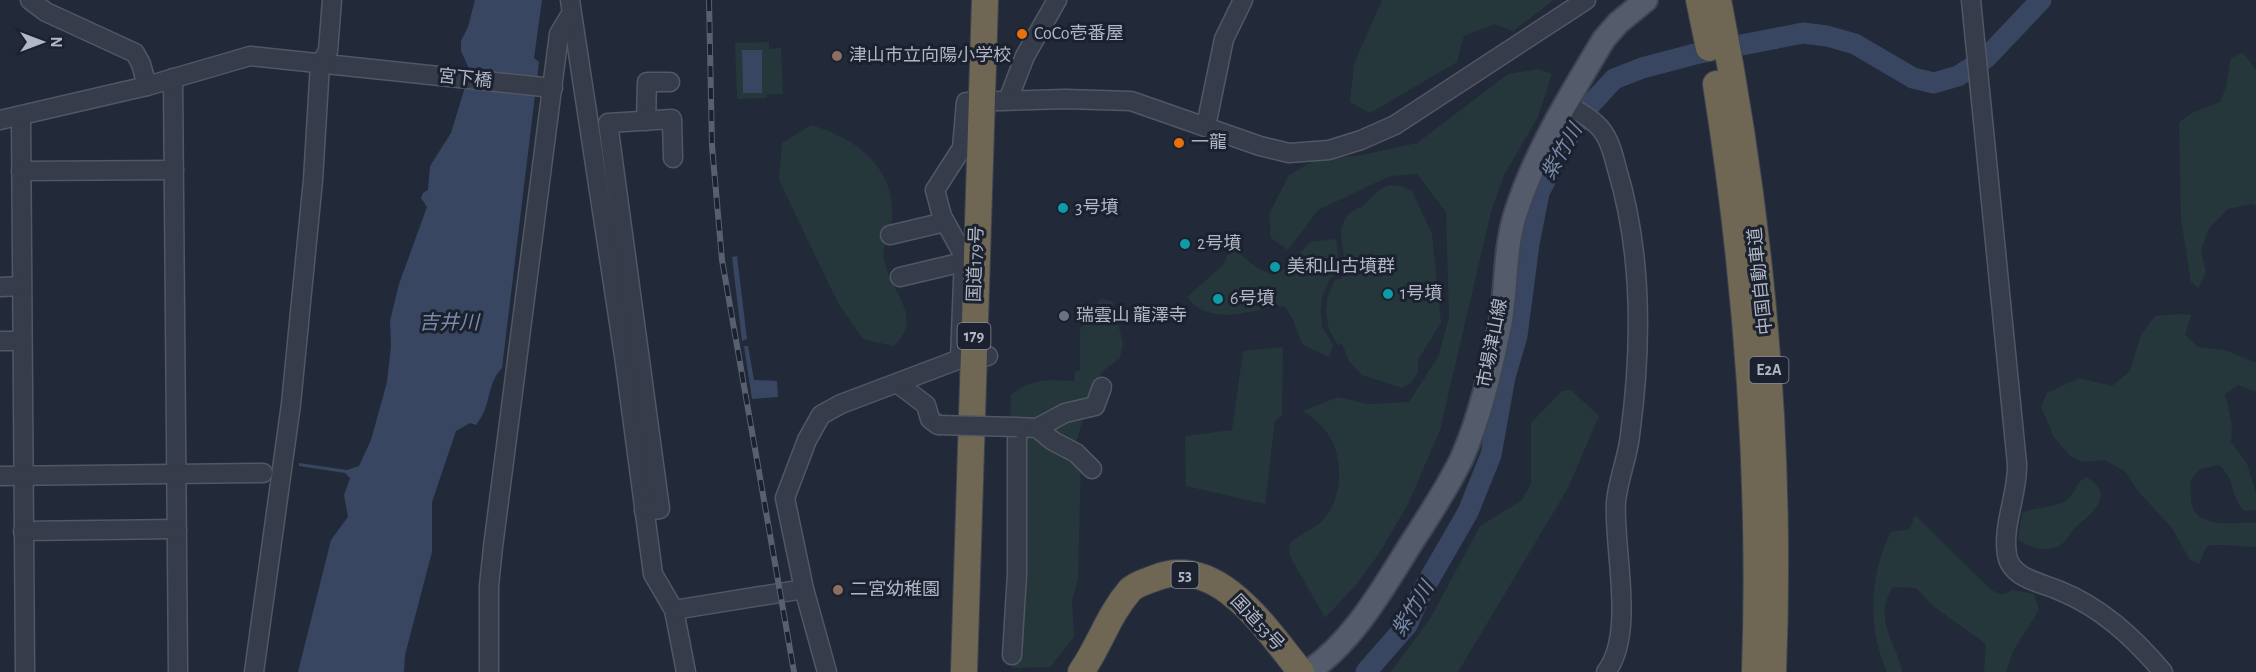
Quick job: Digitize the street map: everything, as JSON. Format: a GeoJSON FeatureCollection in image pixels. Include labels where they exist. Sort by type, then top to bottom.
{"type":"FeatureCollection","features":[{"type":"Feature","properties":{"kind":"highway","name":"国道179号"},"geometry":{"type":"LineString","coordinates":[[985,0],[994,100]]}},
{"type":"Feature","properties":{"kind":"highway","name":"国道179号"},"geometry":{"type":"LineString","coordinates":[[964,672],[974,358],[994,100],[997,0]]}},
{"type":"Feature","properties":{"kind":"highway","name":"中国自動車道"},"geometry":{"type":"LineString","coordinates":[[1699,0],[1723,71],[1759,251],[1772,415],[1776,512],[1773,672]]}},
{"type":"Feature","properties":{"kind":"highway","name":"中国自動車道"},"geometry":{"type":"LineString","coordinates":[[1718,0],[1752,393],[1757,513],[1755,672]]}},
{"type":"Feature","properties":{"kind":"highway","name":"国道179号"},"geometry":{"type":"LineString","coordinates":[[974,358],[980,672]]}},
{"type":"Feature","properties":{"kind":"highway","name":"国道53号"},"geometry":{"type":"LineString","coordinates":[[1081,672],[1108,619],[1132,587],[1169,573],[1204,578],[1233,595],[1257,618],[1301,672]]}},
{"type":"Feature","properties":{"kind":"main road","name":"市場津山線"},"geometry":{"type":"LineString","coordinates":[[1308,672],[1344,639],[1373,603],[1429,515],[1461,459],[1480,404],[1498,333],[1515,214],[1540,150],[1571,108],[1604,39],[1618,22],[1646,0]]}},
{"type":"Feature","properties":{"kind":"street"},"geometry":{"type":"LineString","coordinates":[[30,0],[46,12],[135,53],[141,64],[147,86]]}},
{"type":"Feature","properties":{"kind":"street"},"geometry":{"type":"LineString","coordinates":[[255,672],[291,404],[313,180],[320,64],[328,51],[332,0]]}},
{"type":"Feature","properties":{"kind":"street"},"geometry":{"type":"LineString","coordinates":[[994,100],[1025,56],[1057,0]]}},
{"type":"Feature","properties":{"kind":"street"},"geometry":{"type":"LineString","coordinates":[[1206,126],[1224,39],[1243,0]]}},
{"type":"Feature","properties":{"kind":"street"},"geometry":{"type":"LineString","coordinates":[[827,672],[804,589],[785,498],[807,440],[821,415],[841,404],[897,383],[974,358],[964,256],[945,222],[935,190],[962,148],[966,102],[994,100],[1131,101],[1260,146],[1289,153],[1310,153],[1361,140],[1395,125],[1586,0]]}},
{"type":"Feature","properties":{"kind":"street"},"geometry":{"type":"LineString","coordinates":[[1971,0],[2017,464],[2016,492],[2008,518],[2007,555],[2011,566],[2023,577],[2060,591],[2112,621],[2133,638],[2163,672]]}},
{"type":"Feature","properties":{"kind":"street"},"geometry":{"type":"LineString","coordinates":[[489,672],[487,630],[493,547],[559,34],[570,7]]}},
{"type":"Feature","properties":{"kind":"street"},"geometry":{"type":"LineString","coordinates":[[570,7],[607,179],[631,355],[644,511],[652,574],[674,610],[686,672]]}},
{"type":"Feature","properties":{"kind":"street","name":"宮下橋"},"geometry":{"type":"LineString","coordinates":[[0,120],[147,86],[250,56],[553,88]]}},
{"type":"Feature","properties":{"kind":"street"},"geometry":{"type":"LineString","coordinates":[[173,78],[178,672]]}},
{"type":"Feature","properties":{"kind":"street"},"geometry":{"type":"LineString","coordinates":[[646,121],[647,82],[670,82]]}},
{"type":"Feature","properties":{"kind":"street"},"geometry":{"type":"LineString","coordinates":[[1571,108],[1597,124],[1609,142],[1629,214],[1639,298],[1639,341],[1630,437],[1616,502],[1621,601],[1618,639],[1606,672]]}},
{"type":"Feature","properties":{"kind":"street"},"geometry":{"type":"LineString","coordinates":[[21,116],[25,672]]}},
{"type":"Feature","properties":{"kind":"street"},"geometry":{"type":"LineString","coordinates":[[607,179],[608,123],[672,119],[673,158]]}},
{"type":"Feature","properties":{"kind":"street"},"geometry":{"type":"LineString","coordinates":[[21,171],[174,170]]}},
{"type":"Feature","properties":{"kind":"street"},"geometry":{"type":"LineString","coordinates":[[890,235],[945,222]]}},
{"type":"Feature","properties":{"kind":"street"},"geometry":{"type":"LineString","coordinates":[[900,277],[963,262]]}},
{"type":"Feature","properties":{"kind":"street"},"geometry":{"type":"LineString","coordinates":[[0,287],[22,286]]}},
{"type":"Feature","properties":{"kind":"street"},"geometry":{"type":"LineString","coordinates":[[0,341],[22,341]]}},
{"type":"Feature","properties":{"kind":"street"},"geometry":{"type":"LineString","coordinates":[[897,383],[926,405],[930,419],[938,425],[1037,428],[1065,414],[1095,406],[1102,387]]}},
{"type":"Feature","properties":{"kind":"street"},"geometry":{"type":"LineString","coordinates":[[1012,655],[1017,574],[1017,427]]}},
{"type":"Feature","properties":{"kind":"street"},"geometry":{"type":"LineString","coordinates":[[1037,428],[1053,441],[1076,453],[1092,469]]}},
{"type":"Feature","properties":{"kind":"street"},"geometry":{"type":"LineString","coordinates":[[0,476],[263,473]]}},
{"type":"Feature","properties":{"kind":"street"},"geometry":{"type":"LineString","coordinates":[[23,531],[177,529]]}},
{"type":"Feature","properties":{"kind":"street"},"geometry":{"type":"LineString","coordinates":[[674,610],[804,589]]}},
{"type":"Feature","properties":{"kind":"street"},"geometry":{"type":"LineString","coordinates":[[478,672],[481,648],[487,630]]}},
{"type":"Feature","properties":{"kind":"shaded area"},"geometry":{"type":"Polygon","coordinates":[[[1382,0],[1554,0],[1513,31],[1494,24],[1464,36],[1457,62],[1370,113],[1350,102],[1354,64],[1382,0]]]}},
{"type":"Feature","properties":{"kind":"shaded area"},"geometry":{"type":"Polygon","coordinates":[[[769,42],[769,49],[781,48],[783,94],[767,94],[767,98],[737,99],[735,43],[769,42]]]}},
{"type":"Feature","properties":{"kind":"shaded area"},"geometry":{"type":"Polygon","coordinates":[[[2243,53],[2256,70],[2256,206],[2252,204],[2228,209],[2209,228],[2201,250],[2206,273],[2198,288],[2191,282],[2181,219],[2179,122],[2192,113],[2220,102],[2226,88],[2231,58],[2243,53]]]}},
{"type":"Feature","properties":{"kind":"shaded area"},"geometry":{"type":"Polygon","coordinates":[[[1539,69],[1552,74],[1538,117],[1504,175],[1491,212],[1440,430],[1408,504],[1378,555],[1355,586],[1325,618],[1290,556],[1289,544],[1323,520],[1330,510],[1338,487],[1338,462],[1331,439],[1320,424],[1303,411],[1338,397],[1368,404],[1409,402],[1439,355],[1449,316],[1446,212],[1417,174],[1390,176],[1318,210],[1288,250],[1271,238],[1269,214],[1289,175],[1315,160],[1362,155],[1417,143],[1508,74],[1539,69]]]}},
{"type":"Feature","properties":{"kind":"shaded area"},"geometry":{"type":"Polygon","coordinates":[[[811,125],[843,138],[870,157],[880,170],[887,185],[892,201],[892,220],[883,255],[887,271],[906,315],[906,326],[902,336],[893,346],[863,339],[838,303],[779,180],[782,143],[811,125]]]}},
{"type":"Feature","properties":{"kind":"shaded area"},"geometry":{"type":"Polygon","coordinates":[[[1390,185],[1401,186],[1412,191],[1432,234],[1441,322],[1418,360],[1418,372],[1411,383],[1402,388],[1362,375],[1349,361],[1342,344],[1338,345],[1329,330],[1326,311],[1328,295],[1335,280],[1342,278],[1344,270],[1341,238],[1343,223],[1350,213],[1390,185]]]}},
{"type":"Feature","properties":{"kind":"shaded area"},"geometry":{"type":"Polygon","coordinates":[[[1336,239],[1340,270],[1330,279],[1322,297],[1321,310],[1322,327],[1333,345],[1329,357],[1303,345],[1285,307],[1277,306],[1229,315],[1217,314],[1196,306],[1187,297],[1223,265],[1231,247],[1257,268],[1273,275],[1286,268],[1310,242],[1336,239]]]}},
{"type":"Feature","properties":{"kind":"shaded area"},"geometry":{"type":"Polygon","coordinates":[[[1100,299],[1112,301],[1123,343],[1120,358],[1104,370],[1092,388],[1089,403],[1038,423],[1010,421],[1011,394],[1027,385],[1041,381],[1074,381],[1075,372],[1080,370],[1080,330],[1100,299]]]}},
{"type":"Feature","properties":{"kind":"shaded area"},"geometry":{"type":"Polygon","coordinates":[[[2191,315],[2185,335],[2198,347],[2225,350],[2256,363],[2256,392],[2238,385],[2225,394],[2232,425],[2231,442],[2247,464],[2256,493],[2256,510],[2244,511],[2236,498],[2229,477],[2219,465],[2200,469],[2190,481],[2192,506],[2198,516],[2213,522],[2256,523],[2256,547],[2207,546],[2199,564],[2190,560],[2172,528],[2138,491],[2125,471],[2104,460],[2083,462],[2070,456],[2054,437],[2041,407],[2047,393],[2079,378],[2112,386],[2130,371],[2141,335],[2155,316],[2191,315]]]}},
{"type":"Feature","properties":{"kind":"shaded area"},"geometry":{"type":"Polygon","coordinates":[[[1283,347],[1282,416],[1275,421],[1265,504],[1186,486],[1185,436],[1232,430],[1243,351],[1283,347]]]}},
{"type":"Feature","properties":{"kind":"shaded area"},"geometry":{"type":"Polygon","coordinates":[[[1571,390],[1599,416],[1568,488],[1458,672],[1391,672],[1431,617],[1480,526],[1521,501],[1531,484],[1531,423],[1562,391],[1571,390]]]}},
{"type":"Feature","properties":{"kind":"shaded area"},"geometry":{"type":"Polygon","coordinates":[[[1084,416],[1075,446],[1045,429],[1084,416]]]}},
{"type":"Feature","properties":{"kind":"shaded area"},"geometry":{"type":"Polygon","coordinates":[[[1021,430],[1081,459],[1078,579],[1072,600],[1074,637],[1050,667],[1012,668],[1021,430]]]}},
{"type":"Feature","properties":{"kind":"shaded area"},"geometry":{"type":"Polygon","coordinates":[[[2086,477],[2100,490],[2099,503],[2064,542],[2053,548],[2041,549],[2018,539],[2022,513],[2063,502],[2071,496],[2079,482],[2086,477]]]}},
{"type":"Feature","properties":{"kind":"shaded area"},"geometry":{"type":"Polygon","coordinates":[[[1915,515],[1991,590],[2002,595],[2012,590],[2034,594],[2039,610],[2013,651],[2006,672],[1984,672],[1986,644],[1933,606],[1916,588],[1893,587],[1887,599],[1885,620],[1902,672],[1887,672],[1876,638],[1874,620],[1873,602],[1878,566],[1891,532],[1910,529],[1915,515]]]}},
{"type":"Feature","properties":{"kind":"water","name":"吉井川"},"geometry":{"type":"Polygon","coordinates":[[[475,0],[542,0],[534,58],[539,62],[502,368],[493,382],[485,410],[476,425],[470,423],[456,431],[432,502],[432,552],[405,655],[404,672],[298,672],[331,540],[348,517],[344,495],[350,478],[345,473],[299,466],[299,463],[347,470],[359,466],[371,440],[387,382],[391,346],[390,321],[399,284],[427,207],[421,198],[428,190],[430,166],[451,133],[470,71],[461,51],[461,41],[468,27],[475,0]]]}},
{"type":"Feature","properties":{"kind":"water"},"geometry":{"type":"Polygon","coordinates":[[[742,50],[762,50],[762,93],[743,93],[742,50]]]}},
{"type":"Feature","properties":{"kind":"water"},"geometry":{"type":"Polygon","coordinates":[[[737,256],[747,339],[742,341],[732,257],[737,256]]]}},
{"type":"Feature","properties":{"kind":"water"},"geometry":{"type":"Polygon","coordinates":[[[744,346],[748,346],[754,380],[777,381],[778,397],[752,399],[744,346]]]}},
{"type":"Feature","properties":{"kind":"waterway","name":"紫竹川"},"geometry":{"type":"LineString","coordinates":[[1366,672],[1407,625],[1423,590],[1468,512],[1491,455],[1505,377],[1517,336],[1529,244],[1539,193],[1562,146],[1591,104],[1614,79],[1642,68],[1695,54],[1803,33],[1827,36],[1855,44],[1913,78],[1934,83],[1958,76],[1986,58],[2041,0]]}},
{"type":"Feature","properties":{"kind":"railway"},"geometry":{"type":"LineString","coordinates":[[709,0],[712,146],[722,260],[794,672]]}},
{"type":"Feature","properties":{"kind":"place","name":"CoCo壱番屋"},"geometry":{"type":"Point","coordinates":[1022,34]}},
{"type":"Feature","properties":{"kind":"place","name":"津山市立向陽小学校"},"geometry":{"type":"Point","coordinates":[837,56]}},
{"type":"Feature","properties":{"kind":"place","name":"一龍"},"geometry":{"type":"Point","coordinates":[1179,143]}},
{"type":"Feature","properties":{"kind":"place","name":"3号墳"},"geometry":{"type":"Point","coordinates":[1063,208]}},
{"type":"Feature","properties":{"kind":"place","name":"2号墳"},"geometry":{"type":"Point","coordinates":[1185,244]}},
{"type":"Feature","properties":{"kind":"place","name":"美和山古墳群"},"geometry":{"type":"Point","coordinates":[1275,267]}},
{"type":"Feature","properties":{"kind":"place","name":"1号墳"},"geometry":{"type":"Point","coordinates":[1388,294]}},
{"type":"Feature","properties":{"kind":"place","name":"6号墳"},"geometry":{"type":"Point","coordinates":[1218,299]}},
{"type":"Feature","properties":{"kind":"place","name":"瑞雲山 龍澤寺"},"geometry":{"type":"Point","coordinates":[1064,316]}},
{"type":"Feature","properties":{"kind":"place","name":"二宮幼稚園"},"geometry":{"type":"Point","coordinates":[838,590]}}]}
